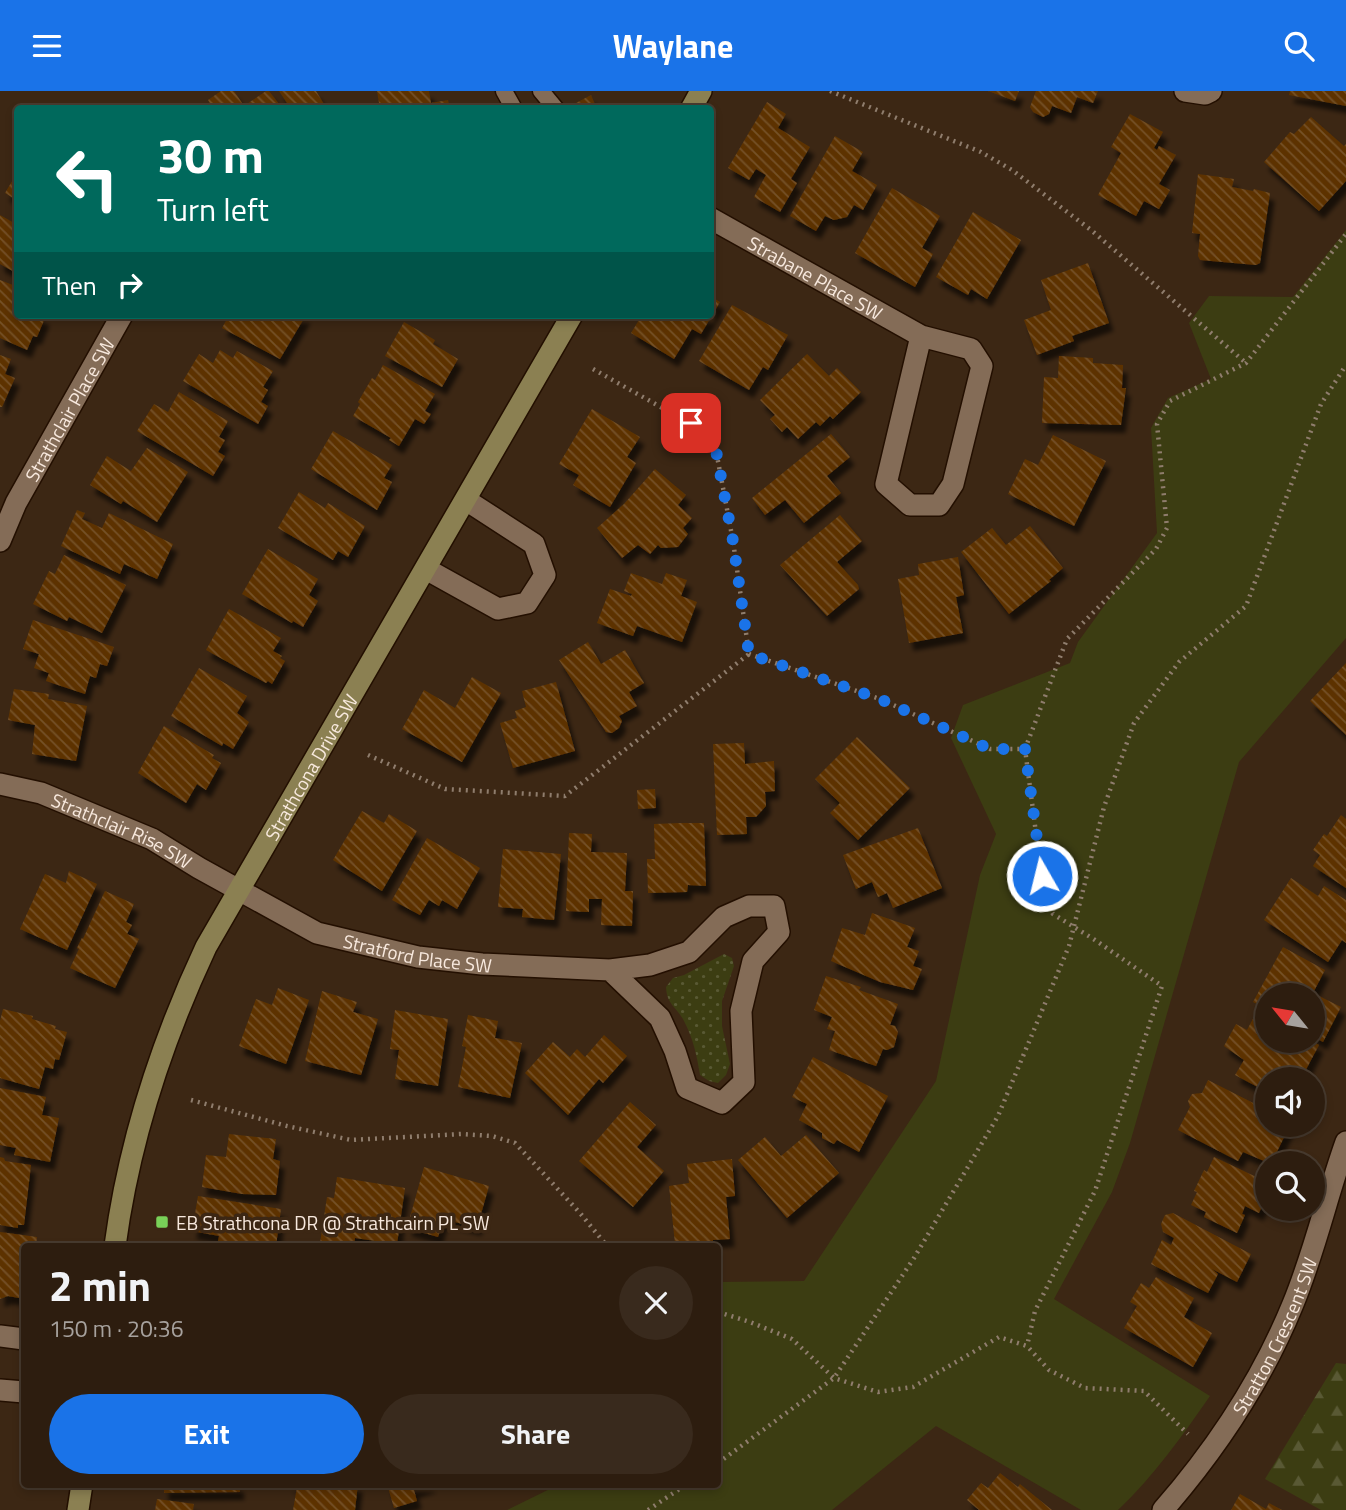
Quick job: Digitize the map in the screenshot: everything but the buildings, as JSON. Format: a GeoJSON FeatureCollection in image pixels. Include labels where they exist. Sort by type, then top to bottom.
{"type":"FeatureCollection","features":[{"type":"Feature","properties":{"kind":"street"},"geometry":{"type":"LineString","coordinates":[[1185,91],[1205,94],[1211,91]]}},
{"type":"Feature","properties":{"kind":"street","name":"Strabane Place SW"},"geometry":{"type":"LineString","coordinates":[[714,220],[921,336],[971,349],[982,366],[953,484],[939,505],[910,505],[886,484],[921,336]]}},
{"type":"Feature","properties":{"kind":"street","name":"Strathclair Place SW"},"geometry":{"type":"LineString","coordinates":[[0,541],[16,503],[120,319]]}},
{"type":"Feature","properties":{"kind":"street","name":"Strathcona Drive SW"},"geometry":{"type":"LineString","coordinates":[[116,1243],[130,1160],[163,1045],[206,947],[570,319]]}},
{"type":"Feature","properties":{"kind":"street"},"geometry":{"type":"LineString","coordinates":[[426,569],[498,609],[527,603],[545,575],[534,544],[466,500]]}},
{"type":"Feature","properties":{"kind":"street","name":"Strathclair Rise SW"},"geometry":{"type":"LineString","coordinates":[[0,784],[41,793],[152,839],[239,890]]}},
{"type":"Feature","properties":{"kind":"street","name":"Stratford Place SW"},"geometry":{"type":"LineString","coordinates":[[239,890],[317,933],[418,957],[482,964],[610,970],[650,965],[689,952],[724,917],[749,906],[774,906],[779,932],[753,961],[741,1011],[744,1082],[722,1103],[687,1088],[675,1051],[660,1018],[610,970]]}},
{"type":"Feature","properties":{"kind":"street","name":"Stratton Crescent SW"},"geometry":{"type":"LineString","coordinates":[[1163,1510],[1209,1454],[1256,1381],[1276,1342],[1294,1303],[1346,1142]]}},
{"type":"Feature","properties":{"kind":"street"},"geometry":{"type":"LineString","coordinates":[[0,1336],[21,1339]]}},
{"type":"Feature","properties":{"kind":"street"},"geometry":{"type":"LineString","coordinates":[[0,1390],[21,1392]]}},
{"type":"Feature","properties":{"kind":"street"},"geometry":{"type":"LineString","coordinates":[[78,1510],[81,1488]]}},
{"type":"Feature","properties":{"kind":"lane"},"geometry":{"type":"LineString","coordinates":[[541,91],[553,105]]}},
{"type":"Feature","properties":{"kind":"path"},"geometry":{"type":"LineString","coordinates":[[830,91],[981,152],[1012,170],[1091,230],[1246,363]]}},
{"type":"Feature","properties":{"kind":"path"},"geometry":{"type":"LineString","coordinates":[[1027,1346],[1035,1311],[1095,1191],[1162,986],[1053,914],[1045,902],[1025,749],[1067,639],[1156,549],[1167,529],[1157,424],[1170,401],[1246,363],[1346,233]]}},
{"type":"Feature","properties":{"kind":"path"},"geometry":{"type":"LineString","coordinates":[[721,1461],[834,1378],[914,1258],[998,1116],[1069,947],[1104,807],[1134,723],[1179,662],[1246,605],[1321,404],[1346,365]]}},
{"type":"Feature","properties":{"kind":"path"},"geometry":{"type":"LineString","coordinates":[[593,369],[691,423],[714,440],[733,541],[749,654]]}},
{"type":"Feature","properties":{"kind":"path"},"geometry":{"type":"LineString","coordinates":[[749,654],[880,699],[990,749],[1025,749]]}},
{"type":"Feature","properties":{"kind":"path"},"geometry":{"type":"LineString","coordinates":[[368,755],[445,789],[565,796],[749,654]]}},
{"type":"Feature","properties":{"kind":"path"},"geometry":{"type":"LineString","coordinates":[[191,1100],[351,1140],[461,1135],[492,1136],[515,1143],[605,1243]]}},
{"type":"Feature","properties":{"kind":"path"},"geometry":{"type":"LineString","coordinates":[[721,1313],[792,1339],[834,1378],[878,1392],[913,1387],[999,1337],[1027,1346],[1049,1370],[1085,1388],[1144,1391],[1188,1434]]}},
{"type":"Feature","properties":{"kind":"path"},"geometry":{"type":"LineString","coordinates":[[648,1510],[681,1488]]}},
{"type":"Feature","properties":{"kind":"green space"},"geometry":{"type":"Polygon","coordinates":[[[1346,230],[1346,638],[1239,762],[1130,1143],[1112,1192],[1054,1299],[1210,1396],[1156,1470],[1118,1510],[1081,1510],[936,1426],[832,1510],[507,1510],[552,1488],[721,1488],[721,1282],[804,1281],[936,1081],[980,875],[996,834],[951,738],[963,705],[1070,663],[1078,642],[1157,533],[1151,428],[1168,398],[1211,379],[1189,323],[1209,296],[1293,297],[1346,230]]]}},
{"type":"Feature","properties":{"kind":"green space"},"geometry":{"type":"Polygon","coordinates":[[[724,954],[732,958],[734,966],[722,1001],[722,1026],[730,1064],[726,1075],[718,1083],[700,1075],[690,1034],[670,1002],[666,987],[673,978],[724,954]]]}},
{"type":"Feature","properties":{"kind":"green space"},"geometry":{"type":"Polygon","coordinates":[[[1336,1363],[1346,1364],[1346,1510],[1321,1510],[1265,1479],[1336,1363]]]}},
{"type":"Feature","properties":{"kind":"place","name":"EB Strathcona DR @ Strathcairn PL SW"},"geometry":{"type":"Point","coordinates":[162,1222]}},
{"type":"Feature","properties":{"kind":"route"},"geometry":{"type":"LineString","coordinates":[[691,423],[714,440],[733,541],[749,654],[880,699],[990,749],[1025,749],[1042,876]]}}]}
